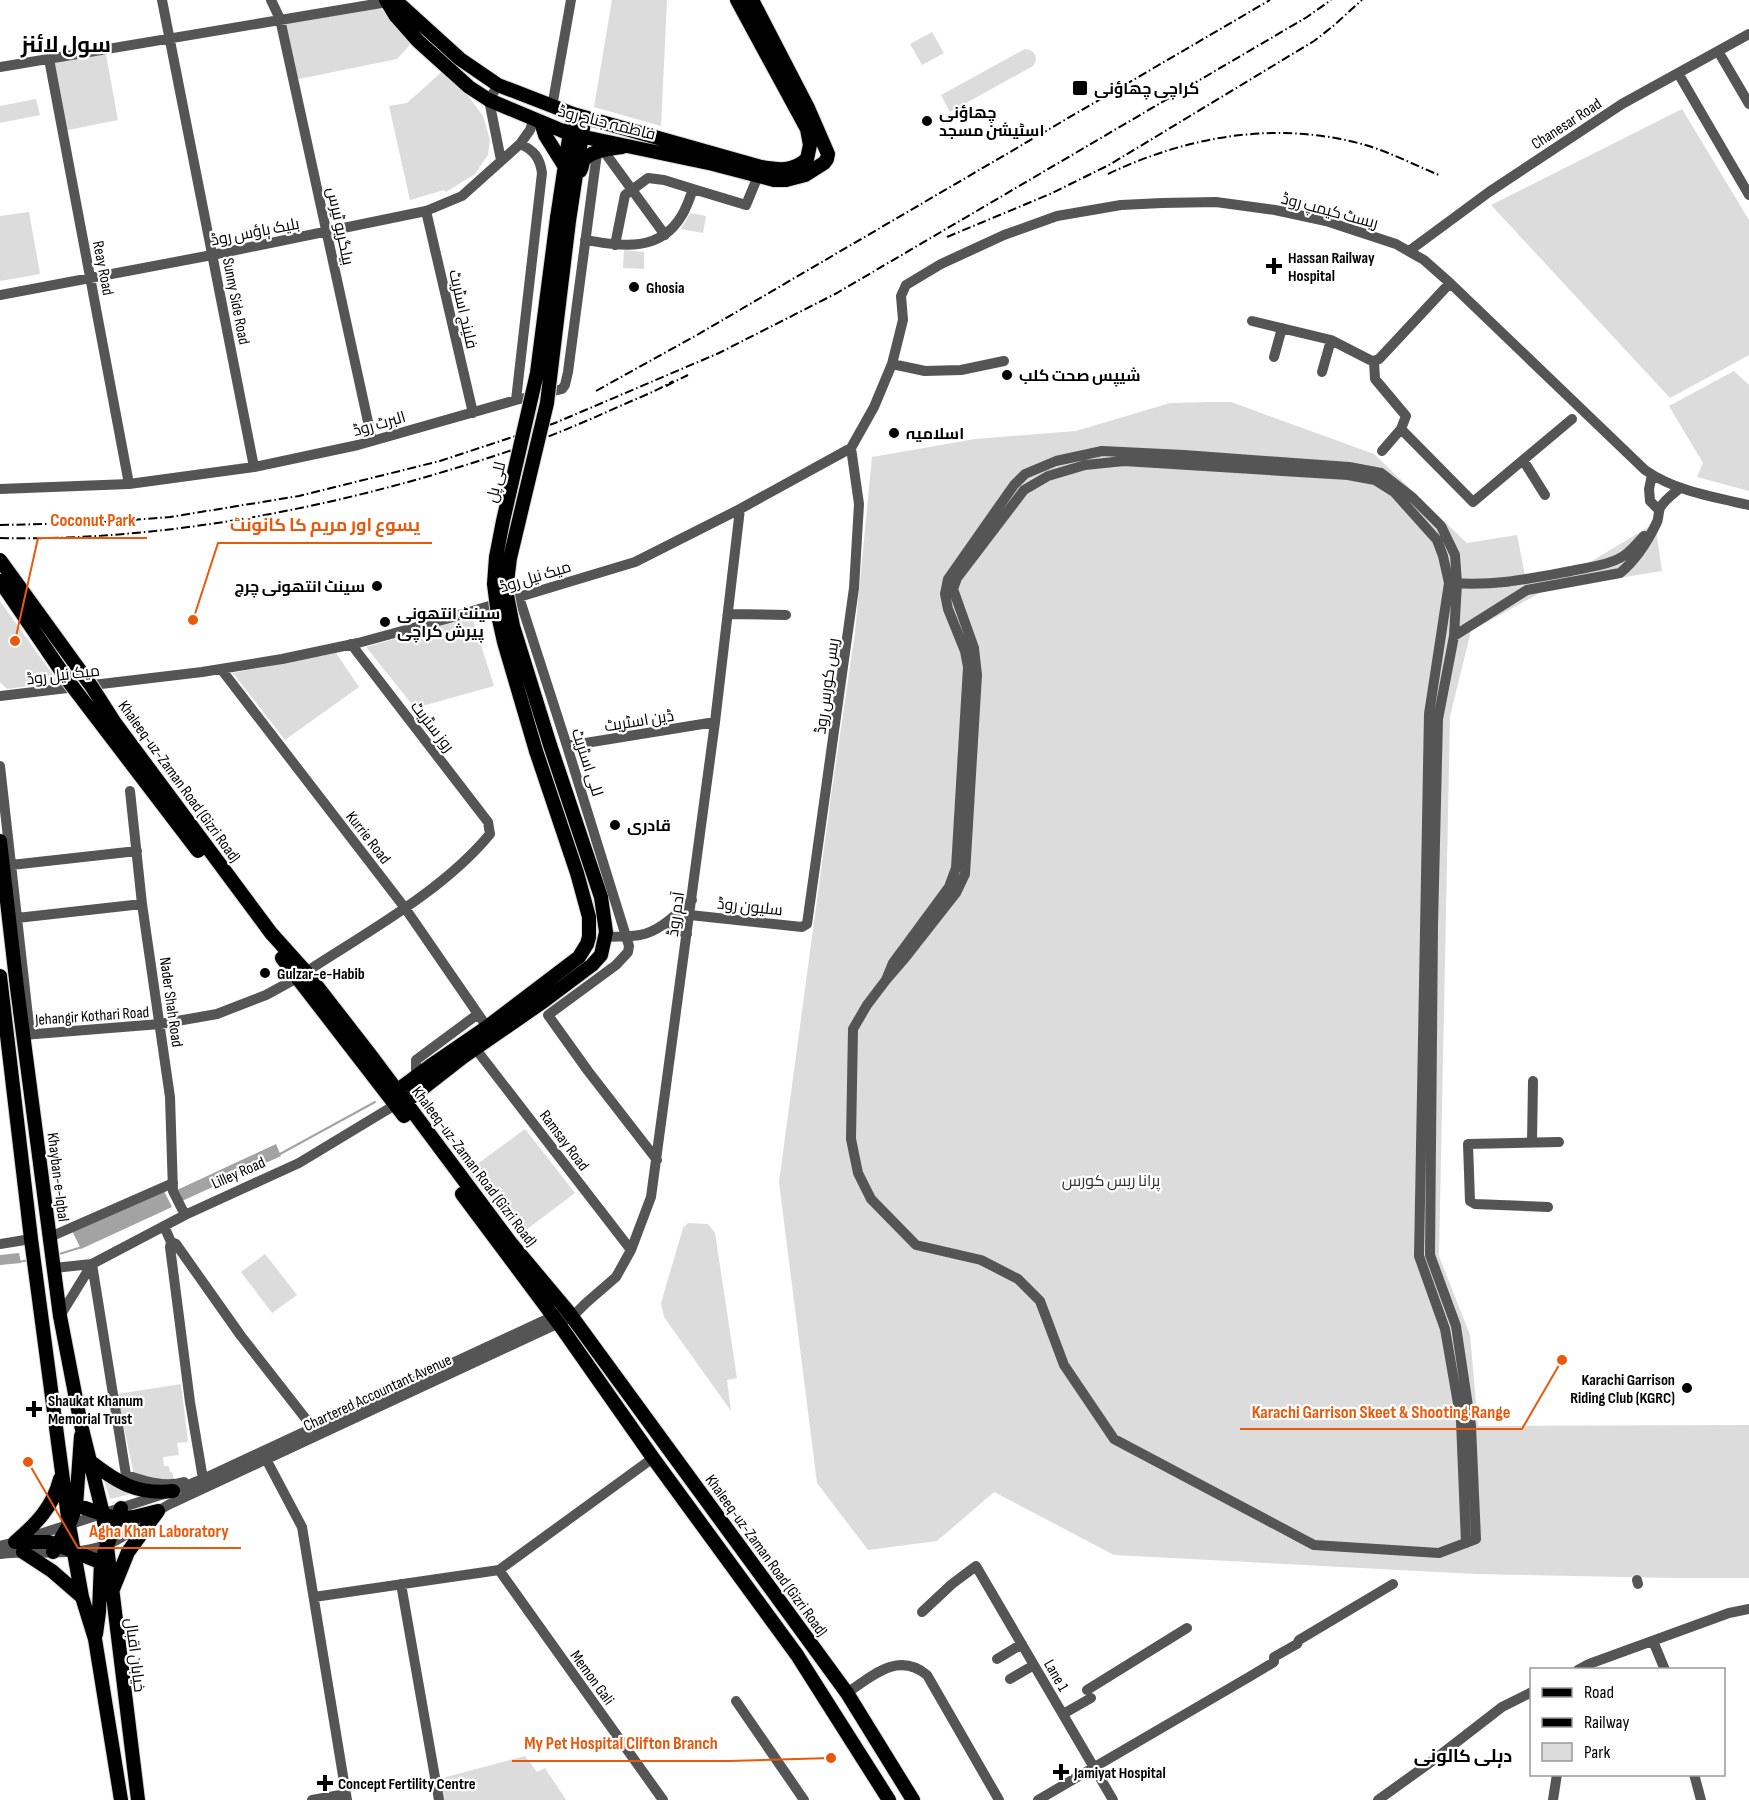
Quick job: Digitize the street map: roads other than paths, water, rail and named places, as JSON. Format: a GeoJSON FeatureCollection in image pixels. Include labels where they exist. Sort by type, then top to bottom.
{"type":"FeatureCollection","features":[{"type":"Feature","properties":{"kind":"main road","name":"فاطمہ جناح روڈ"},"geometry":{"type":"LineString","coordinates":[[391,1],[460,59],[498,85],[552,107],[761,167],[785,170],[800,166],[808,156],[810,145],[807,129],[737,0]]}},
{"type":"Feature","properties":{"kind":"main road","name":"فاطمہ جناح روڈ"},"geometry":{"type":"LineString","coordinates":[[391,1],[395,15],[418,41],[469,87],[489,100],[576,134],[774,180],[792,179],[814,171],[824,163],[828,154],[821,135],[752,0]]}},
{"type":"Feature","properties":{"kind":"main road"},"geometry":{"type":"LineString","coordinates":[[571,205],[579,116]]}},
{"type":"Feature","properties":{"kind":"main road"},"geometry":{"type":"LineString","coordinates":[[538,121],[544,135],[565,167]]}},
{"type":"Feature","properties":{"kind":"main road"},"geometry":{"type":"LineString","coordinates":[[563,219],[565,167],[576,134]]}},
{"type":"Feature","properties":{"kind":"main road"},"geometry":{"type":"LineString","coordinates":[[563,219],[571,205],[583,162],[591,155],[600,152],[633,146]]}},
{"type":"Feature","properties":{"kind":"main road","name":"للی پل"},"geometry":{"type":"LineString","coordinates":[[563,219],[547,404],[512,547],[506,590],[513,626],[601,897],[606,937]]}},
{"type":"Feature","properties":{"kind":"main road","name":"للی پل"},"geometry":{"type":"LineString","coordinates":[[563,219],[537,373],[503,521],[496,557],[494,584],[504,642],[536,751],[584,894],[589,917],[589,937]]}},
{"type":"Feature","properties":{"kind":"main road","name":"Khaleeq-uz-Zaman Road (Gizri Road)"},"geometry":{"type":"LineString","coordinates":[[0,560],[271,939]]}},
{"type":"Feature","properties":{"kind":"main road","name":"Khaleeq-uz-Zaman Road (Gizri Road)"},"geometry":{"type":"LineString","coordinates":[[0,582],[66,678],[271,939],[302,975],[397,1101],[797,1655],[889,1800]]}},
{"type":"Feature","properties":{"kind":"main road","name":"Khayban-e-Iqbal"},"geometry":{"type":"LineString","coordinates":[[0,841],[27,1035],[60,1316],[81,1425],[103,1514]]}},
{"type":"Feature","properties":{"kind":"main road","name":"Lilley Road"},"geometry":{"type":"LineString","coordinates":[[397,1101],[421,1081],[441,1058],[487,1027],[579,957],[589,937]]}},
{"type":"Feature","properties":{"kind":"main road"},"geometry":{"type":"LineString","coordinates":[[415,1116],[421,1081],[475,1048],[592,965],[601,955],[606,937]]}},
{"type":"Feature","properties":{"kind":"main road"},"geometry":{"type":"LineString","coordinates":[[0,976],[62,1473],[71,1504]]}},
{"type":"Feature","properties":{"kind":"main road","name":"Khaleeq-uz-Zaman Road (Gizri Road)"},"geometry":{"type":"LineString","coordinates":[[397,1101],[415,1116],[510,1242],[569,1314],[847,1693],[913,1800]]}},
{"type":"Feature","properties":{"kind":"main road"},"geometry":{"type":"LineString","coordinates":[[81,1425],[69,1525],[82,1597],[95,1639],[121,1800]]}},
{"type":"Feature","properties":{"kind":"main road"},"geometry":{"type":"LineString","coordinates":[[91,1462],[120,1483],[128,1481],[148,1492],[173,1491]]}},
{"type":"Feature","properties":{"kind":"main road"},"geometry":{"type":"LineString","coordinates":[[19,1547],[54,1498],[62,1473]]}},
{"type":"Feature","properties":{"kind":"main road"},"geometry":{"type":"LineString","coordinates":[[71,1504],[103,1514],[134,1517],[158,1511]]}},
{"type":"Feature","properties":{"kind":"main road"},"geometry":{"type":"LineString","coordinates":[[112,1593],[128,1552],[158,1511]]}},
{"type":"Feature","properties":{"kind":"main road","name":"خیابان اقبال"},"geometry":{"type":"LineString","coordinates":[[103,1514],[108,1545],[105,1564],[112,1593],[138,1800]]}},
{"type":"Feature","properties":{"kind":"main road"},"geometry":{"type":"LineString","coordinates":[[108,1545],[119,1514]]}},
{"type":"Feature","properties":{"kind":"main road"},"geometry":{"type":"LineString","coordinates":[[55,1548],[69,1525]]}},
{"type":"Feature","properties":{"kind":"main road"},"geometry":{"type":"LineString","coordinates":[[19,1547],[48,1542],[55,1548],[73,1551],[105,1564],[95,1639]]}},
{"type":"Feature","properties":{"kind":"main road"},"geometry":{"type":"LineString","coordinates":[[723,1555],[737,1543]]}},
{"type":"Feature","properties":{"kind":"main road"},"geometry":{"type":"LineString","coordinates":[[19,1547],[82,1597]]}},
{"type":"Feature","properties":{"kind":"street","name":"Sunny Side Road"},"geometry":{"type":"LineString","coordinates":[[162,0],[254,467]]}},
{"type":"Feature","properties":{"kind":"street","name":"بیلگریو ٹیرس"},"geometry":{"type":"LineString","coordinates":[[272,0],[280,19],[372,440]]}},
{"type":"Feature","properties":{"kind":"street"},"geometry":{"type":"LineString","coordinates":[[552,107],[571,0]]}},
{"type":"Feature","properties":{"kind":"street"},"geometry":{"type":"LineString","coordinates":[[0,67],[391,1]]}},
{"type":"Feature","properties":{"kind":"street","name":"Chanesar Road"},"geometry":{"type":"LineString","coordinates":[[1409,251],[1489,192],[1622,104],[1749,34]]}},
{"type":"Feature","properties":{"kind":"street"},"geometry":{"type":"LineString","coordinates":[[1718,51],[1749,104]]}},
{"type":"Feature","properties":{"kind":"street","name":"Reay Road"},"geometry":{"type":"LineString","coordinates":[[49,59],[129,484]]}},
{"type":"Feature","properties":{"kind":"street"},"geometry":{"type":"LineString","coordinates":[[1678,73],[1749,195]]}},
{"type":"Feature","properties":{"kind":"street"},"geometry":{"type":"LineString","coordinates":[[498,85],[489,100],[501,160]]}},
{"type":"Feature","properties":{"kind":"street","name":"بلیک ہاؤس روڈ"},"geometry":{"type":"LineString","coordinates":[[0,295],[426,211],[462,196],[520,144],[538,121]]}},
{"type":"Feature","properties":{"kind":"street"},"geometry":{"type":"LineString","coordinates":[[516,400],[542,173],[541,164],[535,154],[531,149],[520,144]]}},
{"type":"Feature","properties":{"kind":"street"},"geometry":{"type":"LineString","coordinates":[[600,152],[665,235]]}},
{"type":"Feature","properties":{"kind":"street"},"geometry":{"type":"LineString","coordinates":[[600,152],[585,240],[615,245],[641,245],[665,235],[682,215],[693,189]]}},
{"type":"Feature","properties":{"kind":"street"},"geometry":{"type":"LineString","coordinates":[[615,245],[625,195],[648,178],[664,180],[746,205],[758,176]]}},
{"type":"Feature","properties":{"kind":"street","name":"ریسٹ کیمپ روڈ"},"geometry":{"type":"LineString","coordinates":[[892,364],[903,320],[901,296],[906,285],[941,264],[1004,235],[1057,216],[1121,205],[1216,202],[1275,210],[1326,221],[1396,244],[1424,260],[1603,432],[1652,475],[1680,488],[1749,505]]}},
{"type":"Feature","properties":{"kind":"street","name":"فلینچ اسٹریٹ"},"geometry":{"type":"LineString","coordinates":[[426,211],[473,413]]}},
{"type":"Feature","properties":{"kind":"street","name":"البرٹ روڈ"},"geometry":{"type":"LineString","coordinates":[[0,489],[129,484],[254,467],[358,445],[562,389],[565,385],[585,240]]}},
{"type":"Feature","properties":{"kind":"street"},"geometry":{"type":"LineString","coordinates":[[1252,321],[1331,340],[1374,361],[1450,283]]}},
{"type":"Feature","properties":{"kind":"street"},"geometry":{"type":"LineString","coordinates":[[1274,357],[1282,328]]}},
{"type":"Feature","properties":{"kind":"street"},"geometry":{"type":"LineString","coordinates":[[1322,372],[1331,340]]}},
{"type":"Feature","properties":{"kind":"street"},"geometry":{"type":"LineString","coordinates":[[851,448],[870,414],[892,364],[925,371],[961,370],[1004,361]]}},
{"type":"Feature","properties":{"kind":"street"},"geometry":{"type":"LineString","coordinates":[[1374,361],[1375,379],[1406,416],[1401,429],[1382,451]]}},
{"type":"Feature","properties":{"kind":"street"},"geometry":{"type":"LineString","coordinates":[[1401,429],[1473,502],[1572,419]]}},
{"type":"Feature","properties":{"kind":"street","name":"میک نیل روڈ"},"geometry":{"type":"LineString","coordinates":[[0,696],[222,669],[282,659],[446,619],[635,562],[740,509],[851,448]]}},
{"type":"Feature","properties":{"kind":"street","name":"ریس کورس روڈ"},"geometry":{"type":"LineString","coordinates":[[806,926],[854,588],[859,504],[851,448]]}},
{"type":"Feature","properties":{"kind":"street"},"geometry":{"type":"LineString","coordinates":[[1523,460],[1545,495]]}},
{"type":"Feature","properties":{"kind":"street"},"geometry":{"type":"LineString","coordinates":[[1124,461],[1348,475],[1375,480],[1394,492],[1437,540],[1453,583],[1454,636],[1438,719],[1433,925],[1430,1255],[1456,1326],[1471,1426],[1476,1539],[1438,1553],[1314,1545],[1114,1439],[1064,1365],[1040,1300],[1018,1279],[981,1260],[916,1245],[871,1199],[858,1173],[851,1139],[853,1029],[867,1005],[956,893],[965,874],[977,675],[974,648],[953,589],[957,578],[1024,490],[1057,473],[1085,465],[1124,461]]}},
{"type":"Feature","properties":{"kind":"street"},"geometry":{"type":"LineString","coordinates":[[1652,475],[1649,489],[1650,501],[1658,515]]}},
{"type":"Feature","properties":{"kind":"street"},"geometry":{"type":"LineString","coordinates":[[1454,636],[1527,590],[1620,573],[1639,553],[1667,499],[1680,488]]}},
{"type":"Feature","properties":{"kind":"street","name":"آدم روڈ"},"geometry":{"type":"LineString","coordinates":[[556,1320],[586,1303],[616,1277],[631,1250],[651,1197],[692,900],[740,509]]}},
{"type":"Feature","properties":{"kind":"street"},"geometry":{"type":"LineString","coordinates":[[1453,583],[1480,585],[1507,583],[1596,566],[1618,559],[1628,553],[1658,515]]}},
{"type":"Feature","properties":{"kind":"street"},"geometry":{"type":"LineString","coordinates":[[1453,583],[1429,714],[1419,1256],[1445,1329],[1461,1421],[1466,1543]]}},
{"type":"Feature","properties":{"kind":"street","name":"للی اسٹریٹ"},"geometry":{"type":"LineString","coordinates":[[519,597],[627,936]]}},
{"type":"Feature","properties":{"kind":"street"},"geometry":{"type":"LineString","coordinates":[[728,614],[786,615]]}},
{"type":"Feature","properties":{"kind":"street","name":"روز سٹریٹ"},"geometry":{"type":"LineString","coordinates":[[351,644],[490,827]]}},
{"type":"Feature","properties":{"kind":"street","name":"Kurrie Road"},"geometry":{"type":"LineString","coordinates":[[222,669],[405,908],[487,1027]]}},
{"type":"Feature","properties":{"kind":"street","name":"ڈین اسٹریٹ"},"geometry":{"type":"LineString","coordinates":[[567,746],[715,722]]}},
{"type":"Feature","properties":{"kind":"street"},"geometry":{"type":"LineString","coordinates":[[0,766],[27,1035]]}},
{"type":"Feature","properties":{"kind":"street","name":"Nader Shah Road"},"geometry":{"type":"LineString","coordinates":[[130,791],[142,904],[170,1097],[173,1191],[185,1215]]}},
{"type":"Feature","properties":{"kind":"street","name":"Jehangir Kothari Road"},"geometry":{"type":"LineString","coordinates":[[27,1035],[160,1024],[217,1014],[266,995],[302,975],[405,908],[459,867],[490,834],[490,827]]}},
{"type":"Feature","properties":{"kind":"street"},"geometry":{"type":"LineString","coordinates":[[11,865],[137,851]]}},
{"type":"Feature","properties":{"kind":"street"},"geometry":{"type":"LineString","coordinates":[[606,937],[642,935],[651,932],[665,924],[692,900]]}},
{"type":"Feature","properties":{"kind":"street"},"geometry":{"type":"LineString","coordinates":[[17,918],[142,904]]}},
{"type":"Feature","properties":{"kind":"street","name":"سلیون روڈ"},"geometry":{"type":"LineString","coordinates":[[690,915],[806,926]]}},
{"type":"Feature","properties":{"kind":"street"},"geometry":{"type":"LineString","coordinates":[[665,924],[687,934]]}},
{"type":"Feature","properties":{"kind":"street"},"geometry":{"type":"LineString","coordinates":[[627,936],[628,952],[624,957],[548,1015],[657,1160]]}},
{"type":"Feature","properties":{"kind":"street"},"geometry":{"type":"LineString","coordinates":[[421,1081],[416,1060],[478,1014]]}},
{"type":"Feature","properties":{"kind":"street","name":"Ramsay Road"},"geometry":{"type":"LineString","coordinates":[[475,1048],[631,1250]]}},
{"type":"Feature","properties":{"kind":"street"},"geometry":{"type":"LineString","coordinates":[[1532,1142],[1533,1081]]}},
{"type":"Feature","properties":{"kind":"street","name":"Lilley Road"},"geometry":{"type":"LineString","coordinates":[[54,1268],[92,1264],[185,1215],[299,1163],[397,1101]]}},
{"type":"Feature","properties":{"kind":"street"},"geometry":{"type":"LineString","coordinates":[[1548,1207],[1475,1204],[1470,1201],[1468,1144],[1559,1142]]}},
{"type":"Feature","properties":{"kind":"street"},"geometry":{"type":"LineString","coordinates":[[50,1238],[173,1183]]}},
{"type":"Feature","properties":{"kind":"street"},"geometry":{"type":"LineString","coordinates":[[164,1226],[171,1242],[190,1402],[204,1480]]}},
{"type":"Feature","properties":{"kind":"street"},"geometry":{"type":"LineString","coordinates":[[0,1244],[31,1239]]}},
{"type":"Feature","properties":{"kind":"street"},"geometry":{"type":"LineString","coordinates":[[171,1242],[176,1244],[242,1336],[313,1428]]}},
{"type":"Feature","properties":{"kind":"street"},"geometry":{"type":"LineString","coordinates":[[92,1264],[128,1481],[176,1484],[204,1480]]}},
{"type":"Feature","properties":{"kind":"street"},"geometry":{"type":"LineString","coordinates":[[60,1316],[92,1264]]}},
{"type":"Feature","properties":{"kind":"street","name":"Chartered Accountant Avenue"},"geometry":{"type":"LineString","coordinates":[[204,1480],[460,1359],[556,1320]]}},
{"type":"Feature","properties":{"kind":"street","name":"Chartered Accountant Avenue"},"geometry":{"type":"LineString","coordinates":[[204,1480],[266,1459],[556,1320]]}},
{"type":"Feature","properties":{"kind":"street"},"geometry":{"type":"LineString","coordinates":[[314,1597],[499,1570],[653,1458]]}},
{"type":"Feature","properties":{"kind":"street"},"geometry":{"type":"LineString","coordinates":[[266,1459],[302,1527],[346,1797],[312,1800]]}},
{"type":"Feature","properties":{"kind":"street"},"geometry":{"type":"LineString","coordinates":[[119,1514],[204,1480]]}},
{"type":"Feature","properties":{"kind":"street"},"geometry":{"type":"LineString","coordinates":[[73,1551],[108,1545],[126,1535],[204,1480]]}},
{"type":"Feature","properties":{"kind":"street"},"geometry":{"type":"LineString","coordinates":[[0,1554],[69,1525],[103,1514]]}},
{"type":"Feature","properties":{"kind":"street"},"geometry":{"type":"LineString","coordinates":[[0,1546],[19,1547]]}},
{"type":"Feature","properties":{"kind":"street","name":"Lane 1"},"geometry":{"type":"LineString","coordinates":[[922,1612],[952,1584],[976,1566],[1113,1800]]}},
{"type":"Feature","properties":{"kind":"street","name":"Memon Gali"},"geometry":{"type":"LineString","coordinates":[[499,1570],[663,1800]]}},
{"type":"Feature","properties":{"kind":"street"},"geometry":{"type":"LineString","coordinates":[[401,1584],[439,1800]]}},
{"type":"Feature","properties":{"kind":"street"},"geometry":{"type":"LineString","coordinates":[[1038,1800],[1274,1662],[1274,1657],[1297,1644],[1299,1640],[1393,1584]]}},
{"type":"Feature","properties":{"kind":"street"},"geometry":{"type":"LineString","coordinates":[[1583,1668],[1729,1613],[1749,1609]]}},
{"type":"Feature","properties":{"kind":"street"},"geometry":{"type":"LineString","coordinates":[[1063,1714],[1187,1628]]}},
{"type":"Feature","properties":{"kind":"street"},"geometry":{"type":"LineString","coordinates":[[1653,1641],[1664,1668]]}},
{"type":"Feature","properties":{"kind":"street"},"geometry":{"type":"LineString","coordinates":[[997,1659],[1022,1644]]}},
{"type":"Feature","properties":{"kind":"street"},"geometry":{"type":"LineString","coordinates":[[847,1693],[880,1670],[900,1664],[917,1667],[927,1675],[999,1800]]}},
{"type":"Feature","properties":{"kind":"street"},"geometry":{"type":"LineString","coordinates":[[1010,1679],[1034,1665]]}},
{"type":"Feature","properties":{"kind":"street"},"geometry":{"type":"LineString","coordinates":[[1378,1800],[1502,1707],[1530,1693]]}},
{"type":"Feature","properties":{"kind":"street"},"geometry":{"type":"LineString","coordinates":[[736,1701],[804,1800]]}},
{"type":"Feature","properties":{"kind":"street"},"geometry":{"type":"LineString","coordinates":[[1553,1800],[1557,1776]]}},
{"type":"Feature","properties":{"kind":"street"},"geometry":{"type":"LineString","coordinates":[[1695,1776],[1701,1800]]}},
{"type":"Feature","properties":{"kind":"waterway"},"geometry":{"type":"LineString","coordinates":[[280,1154],[375,1102]]}},
{"type":"Feature","properties":{"kind":"waterway"},"geometry":{"type":"LineString","coordinates":[[56,1255],[82,1247]]}},
{"type":"Feature","properties":{"kind":"waterway"},"geometry":{"type":"LineString","coordinates":[[18,1262],[30,1260]]}},
{"type":"Feature","properties":{"kind":"railway"},"geometry":{"type":"LineString","coordinates":[[596,391],[697,335],[1270,0]]}},
{"type":"Feature","properties":{"kind":"railway"},"geometry":{"type":"LineString","coordinates":[[0,525],[92,523],[170,517],[299,496],[440,461],[555,423],[719,353],[837,293],[1307,17],[1331,0]]}},
{"type":"Feature","properties":{"kind":"railway"},"geometry":{"type":"LineString","coordinates":[[947,237],[1050,194],[1109,165],[1314,41],[1362,0]]}},
{"type":"Feature","properties":{"kind":"railway"},"geometry":{"type":"LineString","coordinates":[[1108,174],[1168,150],[1199,142],[1230,136],[1294,133],[1326,136],[1358,143],[1389,153],[1439,175]]}},
{"type":"Feature","properties":{"kind":"railway"},"geometry":{"type":"LineString","coordinates":[[666,386],[688,375]]}},
{"type":"Feature","properties":{"kind":"railway"},"geometry":{"type":"LineString","coordinates":[[0,538],[65,538],[130,534],[196,526],[261,516],[391,487],[454,469],[555,434],[673,381]]}},
{"type":"Feature","properties":{"kind":"place","name":"کراچی چھاؤنی"},"geometry":{"type":"Point","coordinates":[1080,88]}},
{"type":"Feature","properties":{"kind":"place","name":"چھاؤنی اسٹیشن مسجد"},"geometry":{"type":"Point","coordinates":[927,121]}},
{"type":"Feature","properties":{"kind":"place","name":"Hassan Railway Hospital"},"geometry":{"type":"Point","coordinates":[1274,266]}},
{"type":"Feature","properties":{"kind":"place","name":"Ghosia"},"geometry":{"type":"Point","coordinates":[634,287]}},
{"type":"Feature","properties":{"kind":"place","name":"شیپس صحت کلب"},"geometry":{"type":"Point","coordinates":[1007,375]}},
{"type":"Feature","properties":{"kind":"place","name":"اسلامیہ"},"geometry":{"type":"Point","coordinates":[894,433]}},
{"type":"Feature","properties":{"kind":"place","name":"سینٹ انتھونی چرچ"},"geometry":{"type":"Point","coordinates":[377,586]}},
{"type":"Feature","properties":{"kind":"place","name":"یسوع اور مریم کا کانونٹ"},"geometry":{"type":"Point","coordinates":[193,620]}},
{"type":"Feature","properties":{"kind":"place","name":"سینٹ انتھونی پیرش کراچی"},"geometry":{"type":"Point","coordinates":[385,622]}},
{"type":"Feature","properties":{"kind":"place","name":"Coconut Park"},"geometry":{"type":"Point","coordinates":[15,641]}},
{"type":"Feature","properties":{"kind":"place","name":"قادری"},"geometry":{"type":"Point","coordinates":[615,825]}},
{"type":"Feature","properties":{"kind":"place","name":"Gulzar-e-Habib"},"geometry":{"type":"Point","coordinates":[265,973]}},
{"type":"Feature","properties":{"kind":"place","name":"Karachi Garrison Skeet & Shooting Range"},"geometry":{"type":"Point","coordinates":[1562,1360]}},
{"type":"Feature","properties":{"kind":"place","name":"Karachi Garrison Riding Club (KGRC)"},"geometry":{"type":"Point","coordinates":[1687,1388]}},
{"type":"Feature","properties":{"kind":"place","name":"Shaukat Khanum Memorial Trust"},"geometry":{"type":"Point","coordinates":[34,1409]}},
{"type":"Feature","properties":{"kind":"place","name":"Agha Khan Laboratory"},"geometry":{"type":"Point","coordinates":[28,1462]}},
{"type":"Feature","properties":{"kind":"place","name":"My Pet Hospital Clifton Branch"},"geometry":{"type":"Point","coordinates":[831,1758]}},
{"type":"Feature","properties":{"kind":"place","name":"Jamiyat Hospital"},"geometry":{"type":"Point","coordinates":[1061,1772]}},
{"type":"Feature","properties":{"kind":"place","name":"Concept Fertility Centre"},"geometry":{"type":"Point","coordinates":[325,1783]}},
{"type":"Feature","properties":{"kind":"district","name":"سول لائنز"},"geometry":{"type":"Point","coordinates":[66,44]}},
{"type":"Feature","properties":{"kind":"district","name":"دہلی کالونی"},"geometry":{"type":"Point","coordinates":[1463,1756]}},
{"type":"Feature","properties":{"kind":"park label","name":"پرانا ریس کورس"},"geometry":{"type":"Point","coordinates":[1111,1180]}}]}
